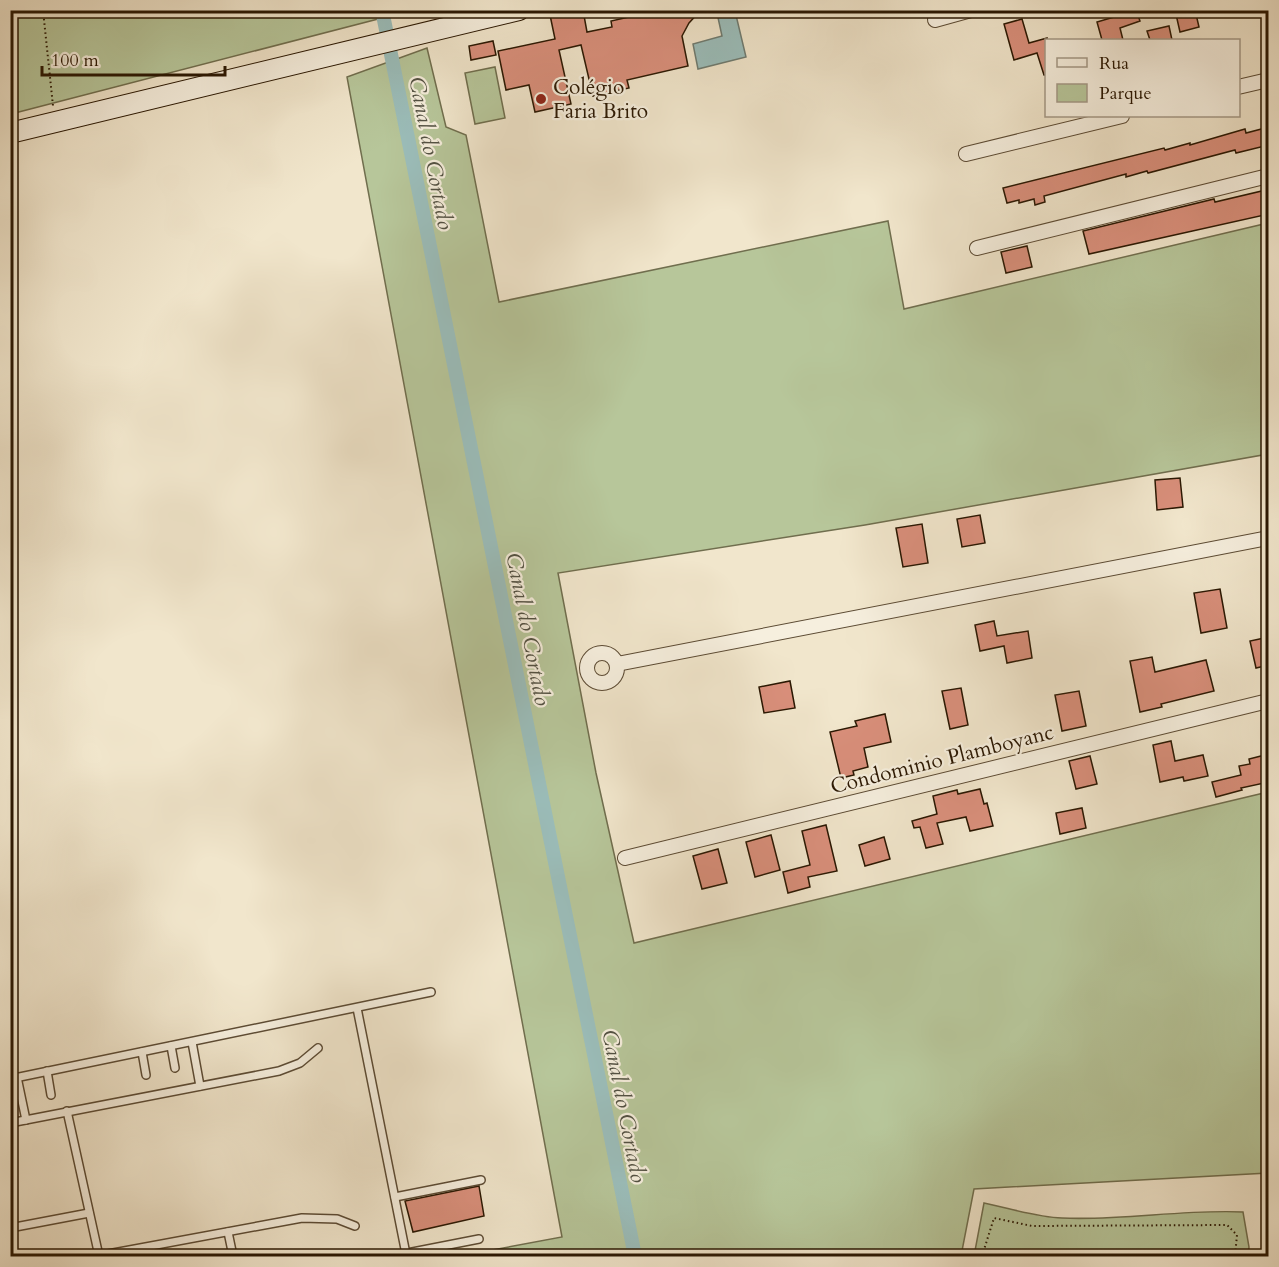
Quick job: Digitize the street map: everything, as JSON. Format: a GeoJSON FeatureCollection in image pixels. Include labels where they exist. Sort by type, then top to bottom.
{"type":"FeatureCollection","features":[{"type":"Feature","properties":{"kind":"street"},"geometry":{"type":"LineString","coordinates":[[10,133],[351,50],[449,22],[519,10]]}},
{"type":"Feature","properties":{"kind":"street"},"geometry":{"type":"LineString","coordinates":[[935,20],[971,10]]}},
{"type":"Feature","properties":{"kind":"street"},"geometry":{"type":"LineString","coordinates":[[1240,87],[1269,80]]}},
{"type":"Feature","properties":{"kind":"street"},"geometry":{"type":"LineString","coordinates":[[966,154],[1118,117]]}},
{"type":"Feature","properties":{"kind":"street"},"geometry":{"type":"LineString","coordinates":[[977,248],[1269,176]]}},
{"type":"Feature","properties":{"kind":"street"},"geometry":{"type":"LineString","coordinates":[[617,663],[1269,538]]}},
{"type":"Feature","properties":{"kind":"street","name":"Condominio Plamboyanc"},"geometry":{"type":"LineString","coordinates":[[625,858],[1269,701]]}},
{"type":"Feature","properties":{"kind":"lane"},"geometry":{"type":"LineString","coordinates":[[26,1120],[14,1078],[431,992]]}},
{"type":"Feature","properties":{"kind":"lane"},"geometry":{"type":"LineString","coordinates":[[357,1008],[406,1254]]}},
{"type":"Feature","properties":{"kind":"lane"},"geometry":{"type":"LineString","coordinates":[[192,1042],[200,1086]]}},
{"type":"Feature","properties":{"kind":"lane"},"geometry":{"type":"LineString","coordinates":[[171,1046],[175,1068]]}},
{"type":"Feature","properties":{"kind":"lane"},"geometry":{"type":"LineString","coordinates":[[10,1124],[279,1071],[300,1063],[318,1048]]}},
{"type":"Feature","properties":{"kind":"lane"},"geometry":{"type":"LineString","coordinates":[[142,1052],[146,1075]]}},
{"type":"Feature","properties":{"kind":"lane"},"geometry":{"type":"LineString","coordinates":[[47,1071],[51,1095]]}},
{"type":"Feature","properties":{"kind":"lane"},"geometry":{"type":"LineString","coordinates":[[67,1111],[98,1256],[302,1218],[337,1219],[355,1226]]}},
{"type":"Feature","properties":{"kind":"lane"},"geometry":{"type":"LineString","coordinates":[[394,1197],[481,1180]]}},
{"type":"Feature","properties":{"kind":"lane"},"geometry":{"type":"LineString","coordinates":[[10,1228],[89,1213]]}},
{"type":"Feature","properties":{"kind":"lane"},"geometry":{"type":"LineString","coordinates":[[228,1232],[233,1257]]}},
{"type":"Feature","properties":{"kind":"lane"},"geometry":{"type":"LineString","coordinates":[[392,1257],[479,1239]]}},
{"type":"Feature","properties":{"kind":"path"},"geometry":{"type":"LineString","coordinates":[[43,10],[55,123]]}},
{"type":"Feature","properties":{"kind":"path"},"geometry":{"type":"LineString","coordinates":[[982,1257],[994,1218],[1032,1226],[1227,1226],[1237,1235],[1235,1257]]}},
{"type":"Feature","properties":{"kind":"green space"},"geometry":{"type":"Polygon","coordinates":[[[11,10],[409,11],[11,114],[11,10]]]}},
{"type":"Feature","properties":{"kind":"green space"},"geometry":{"type":"Polygon","coordinates":[[[427,48],[446,127],[466,135],[499,302],[888,221],[904,309],[1268,223],[1268,454],[865,525],[558,573],[596,773],[634,943],[1268,792],[1268,1173],[974,1189],[961,1256],[460,1256],[562,1237],[347,77],[427,48]]]}},
{"type":"Feature","properties":{"kind":"green space"},"geometry":{"type":"Polygon","coordinates":[[[495,67],[505,118],[475,124],[465,73],[495,67]]]}},
{"type":"Feature","properties":{"kind":"green space"},"geometry":{"type":"Polygon","coordinates":[[[984,1203],[1062,1218],[1243,1212],[1249,1247],[1248,1256],[974,1256],[984,1203]]]}},
{"type":"Feature","properties":{"kind":"water"},"geometry":{"type":"Polygon","coordinates":[[[726,10],[735,11],[746,57],[698,69],[693,44],[722,36],[717,13],[726,10]]]}},
{"type":"Feature","properties":{"kind":"building"},"geometry":{"type":"Polygon","coordinates":[[[583,10],[587,32],[612,27],[611,21],[660,10],[701,10],[689,23],[682,36],[688,66],[627,80],[629,88],[593,96],[581,45],[559,50],[571,104],[535,112],[529,85],[506,90],[498,51],[555,39],[550,15],[583,10]]]}},
{"type":"Feature","properties":{"kind":"building"},"geometry":{"type":"Polygon","coordinates":[[[1119,10],[1136,10],[1140,21],[1120,28],[1123,39],[1102,39],[1097,22],[1121,15],[1119,10]]]}},
{"type":"Feature","properties":{"kind":"building"},"geometry":{"type":"Polygon","coordinates":[[[1175,10],[1195,10],[1199,27],[1180,32],[1175,10]]]}},
{"type":"Feature","properties":{"kind":"building"},"geometry":{"type":"Polygon","coordinates":[[[1022,19],[1029,43],[1047,38],[1045,39],[1045,75],[1037,53],[1014,60],[1004,24],[1022,19]]]}},
{"type":"Feature","properties":{"kind":"building"},"geometry":{"type":"Polygon","coordinates":[[[1169,26],[1172,39],[1150,39],[1147,31],[1169,26]]]}},
{"type":"Feature","properties":{"kind":"building"},"geometry":{"type":"Polygon","coordinates":[[[493,41],[496,55],[471,60],[469,46],[493,41]]]}},
{"type":"Feature","properties":{"kind":"building"},"geometry":{"type":"Polygon","coordinates":[[[1269,127],[1269,145],[1236,153],[1235,150],[1148,173],[1147,171],[1126,177],[1126,174],[1044,196],[1045,202],[1035,205],[1034,199],[1007,203],[1003,188],[1164,148],[1165,150],[1190,143],[1190,145],[1245,129],[1246,133],[1269,127]]]}},
{"type":"Feature","properties":{"kind":"building"},"geometry":{"type":"Polygon","coordinates":[[[1266,190],[1269,214],[1089,254],[1083,231],[1214,199],[1215,202],[1266,190]]]}},
{"type":"Feature","properties":{"kind":"building"},"geometry":{"type":"Polygon","coordinates":[[[1027,246],[1032,267],[1006,273],[1001,252],[1027,246]]]}},
{"type":"Feature","properties":{"kind":"building"},"geometry":{"type":"Polygon","coordinates":[[[1180,478],[1183,507],[1157,510],[1155,480],[1180,478]]]}},
{"type":"Feature","properties":{"kind":"building"},"geometry":{"type":"Polygon","coordinates":[[[980,515],[985,543],[962,547],[957,519],[980,515]]]}},
{"type":"Feature","properties":{"kind":"building"},"geometry":{"type":"Polygon","coordinates":[[[922,524],[928,563],[903,567],[896,528],[922,524]]]}},
{"type":"Feature","properties":{"kind":"building"},"geometry":{"type":"Polygon","coordinates":[[[1220,589],[1227,628],[1201,633],[1194,593],[1220,589]]]}},
{"type":"Feature","properties":{"kind":"building"},"geometry":{"type":"Polygon","coordinates":[[[994,621],[997,636],[1028,631],[1032,658],[1007,663],[1004,646],[980,651],[975,625],[994,621]]]}},
{"type":"Feature","properties":{"kind":"building"},"geometry":{"type":"Polygon","coordinates":[[[1269,637],[1269,665],[1256,668],[1250,641],[1269,637]]]}},
{"type":"Feature","properties":{"kind":"building"},"geometry":{"type":"Polygon","coordinates":[[[1152,657],[1155,672],[1206,660],[1214,691],[1161,704],[1162,707],[1140,712],[1130,661],[1152,657]]]}},
{"type":"Feature","properties":{"kind":"building"},"geometry":{"type":"Polygon","coordinates":[[[790,681],[795,708],[764,713],[759,687],[790,681]]]}},
{"type":"Feature","properties":{"kind":"building"},"geometry":{"type":"Polygon","coordinates":[[[961,688],[968,725],[950,729],[942,691],[961,688]]]}},
{"type":"Feature","properties":{"kind":"building"},"geometry":{"type":"Polygon","coordinates":[[[1079,691],[1086,726],[1062,731],[1055,695],[1079,691]]]}},
{"type":"Feature","properties":{"kind":"building"},"geometry":{"type":"Polygon","coordinates":[[[885,714],[891,742],[864,748],[868,767],[853,771],[854,775],[841,778],[830,732],[857,726],[855,721],[885,714]]]}},
{"type":"Feature","properties":{"kind":"building"},"geometry":{"type":"Polygon","coordinates":[[[1171,741],[1175,761],[1203,755],[1208,776],[1184,781],[1183,777],[1160,782],[1153,745],[1171,741]]]}},
{"type":"Feature","properties":{"kind":"building"},"geometry":{"type":"Polygon","coordinates":[[[1265,755],[1266,759],[1269,759],[1269,782],[1241,788],[1242,790],[1216,797],[1212,782],[1241,775],[1239,766],[1250,764],[1249,759],[1265,755]]]}},
{"type":"Feature","properties":{"kind":"building"},"geometry":{"type":"Polygon","coordinates":[[[1090,756],[1097,784],[1076,789],[1069,761],[1090,756]]]}},
{"type":"Feature","properties":{"kind":"building"},"geometry":{"type":"Polygon","coordinates":[[[980,789],[984,804],[987,803],[993,826],[970,831],[966,817],[937,823],[943,844],[926,848],[920,827],[914,828],[912,821],[937,814],[933,796],[957,790],[958,794],[980,789]]]}},
{"type":"Feature","properties":{"kind":"building"},"geometry":{"type":"Polygon","coordinates":[[[1082,808],[1086,828],[1060,834],[1056,813],[1082,808]]]}},
{"type":"Feature","properties":{"kind":"building"},"geometry":{"type":"Polygon","coordinates":[[[826,825],[837,871],[808,877],[810,887],[788,893],[783,872],[810,865],[802,831],[826,825]]]}},
{"type":"Feature","properties":{"kind":"building"},"geometry":{"type":"Polygon","coordinates":[[[771,835],[780,870],[755,877],[746,842],[771,835]]]}},
{"type":"Feature","properties":{"kind":"building"},"geometry":{"type":"Polygon","coordinates":[[[884,837],[890,859],[865,866],[859,845],[884,837]]]}},
{"type":"Feature","properties":{"kind":"building"},"geometry":{"type":"Polygon","coordinates":[[[718,849],[727,883],[702,889],[693,856],[718,849]]]}},
{"type":"Feature","properties":{"kind":"building"},"geometry":{"type":"Polygon","coordinates":[[[479,1186],[484,1216],[413,1232],[405,1201],[479,1186]]]}},
{"type":"Feature","properties":{"kind":"waterway","name":"Canal do Cortado"},"geometry":{"type":"LineString","coordinates":[[382,10],[635,1256]]}},
{"type":"Feature","properties":{"kind":"place","name":"Colégio Faria Brito"},"geometry":{"type":"Point","coordinates":[541,99]}}]}
